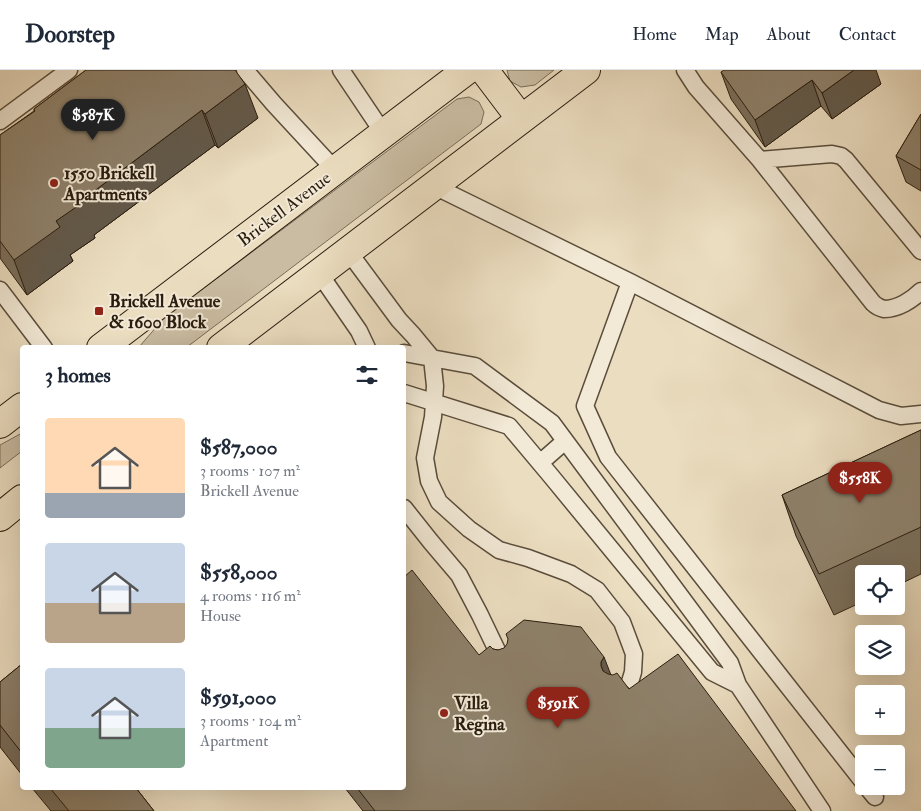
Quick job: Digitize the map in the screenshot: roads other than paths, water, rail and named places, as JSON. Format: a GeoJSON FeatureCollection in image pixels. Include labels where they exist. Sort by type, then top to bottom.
{"type":"FeatureCollection","features":[{"type":"Feature","properties":{"kind":"main road","name":"Brickell Avenue"},"geometry":{"type":"LineString","coordinates":[[105,345],[467,70]]}},
{"type":"Feature","properties":{"kind":"main road"},"geometry":{"type":"LineString","coordinates":[[484,70],[521,119]]}},
{"type":"Feature","properties":{"kind":"main road"},"geometry":{"type":"LineString","coordinates":[[225,345],[586,70]]}},
{"type":"Feature","properties":{"kind":"main road"},"geometry":{"type":"LineString","coordinates":[[0,424],[20,409]]}},
{"type":"Feature","properties":{"kind":"main road"},"geometry":{"type":"LineString","coordinates":[[0,517],[20,501]]}},
{"type":"Feature","properties":{"kind":"lane"},"geometry":{"type":"LineString","coordinates":[[0,121],[68,70]]}},
{"type":"Feature","properties":{"kind":"lane"},"geometry":{"type":"LineString","coordinates":[[246,70],[274,104],[335,170]]}},
{"type":"Feature","properties":{"kind":"lane"},"geometry":{"type":"LineString","coordinates":[[341,70],[384,134]]}},
{"type":"Feature","properties":{"kind":"lane"},"geometry":{"type":"LineString","coordinates":[[685,70],[696,88],[760,160],[873,303],[879,308],[884,309],[900,306],[921,291]]}},
{"type":"Feature","properties":{"kind":"lane"},"geometry":{"type":"LineString","coordinates":[[760,160],[832,154],[841,156],[921,251]]}},
{"type":"Feature","properties":{"kind":"lane"},"geometry":{"type":"LineString","coordinates":[[434,186],[630,282],[879,410],[900,416],[921,414]]}},
{"type":"Feature","properties":{"kind":"lane"},"geometry":{"type":"LineString","coordinates":[[348,251],[399,320],[432,358],[435,386],[433,417],[425,458],[429,480],[440,502],[469,529],[499,550],[528,558],[570,574],[597,590],[622,622],[634,654],[633,672],[626,692],[622,696]]}},
{"type":"Feature","properties":{"kind":"lane"},"geometry":{"type":"LineString","coordinates":[[319,273],[368,345]]}},
{"type":"Feature","properties":{"kind":"lane"},"geometry":{"type":"LineString","coordinates":[[630,282],[585,406],[608,457],[855,772]]}},
{"type":"Feature","properties":{"kind":"lane"},"geometry":{"type":"LineString","coordinates":[[3,301],[41,345]]}},
{"type":"Feature","properties":{"kind":"lane"},"geometry":{"type":"LineString","coordinates":[[406,353],[475,366],[552,423],[730,663],[738,685],[822,811]]}},
{"type":"Feature","properties":{"kind":"lane"},"geometry":{"type":"LineString","coordinates":[[406,394],[509,426],[712,672],[738,685]]}},
{"type":"Feature","properties":{"kind":"lane"},"geometry":{"type":"LineString","coordinates":[[540,463],[565,441]]}},
{"type":"Feature","properties":{"kind":"lane"},"geometry":{"type":"LineString","coordinates":[[406,511],[459,575],[503,663],[509,671]]}},
{"type":"Feature","properties":{"kind":"place","name":"1550 Brickell Apartments"},"geometry":{"type":"Point","coordinates":[54,183]}},
{"type":"Feature","properties":{"kind":"place","name":"Brickell Avenue & 1600 Block"},"geometry":{"type":"Point","coordinates":[99,311]}},
{"type":"Feature","properties":{"kind":"place","name":"Villa Regina"},"geometry":{"type":"Point","coordinates":[444,713]}}]}
